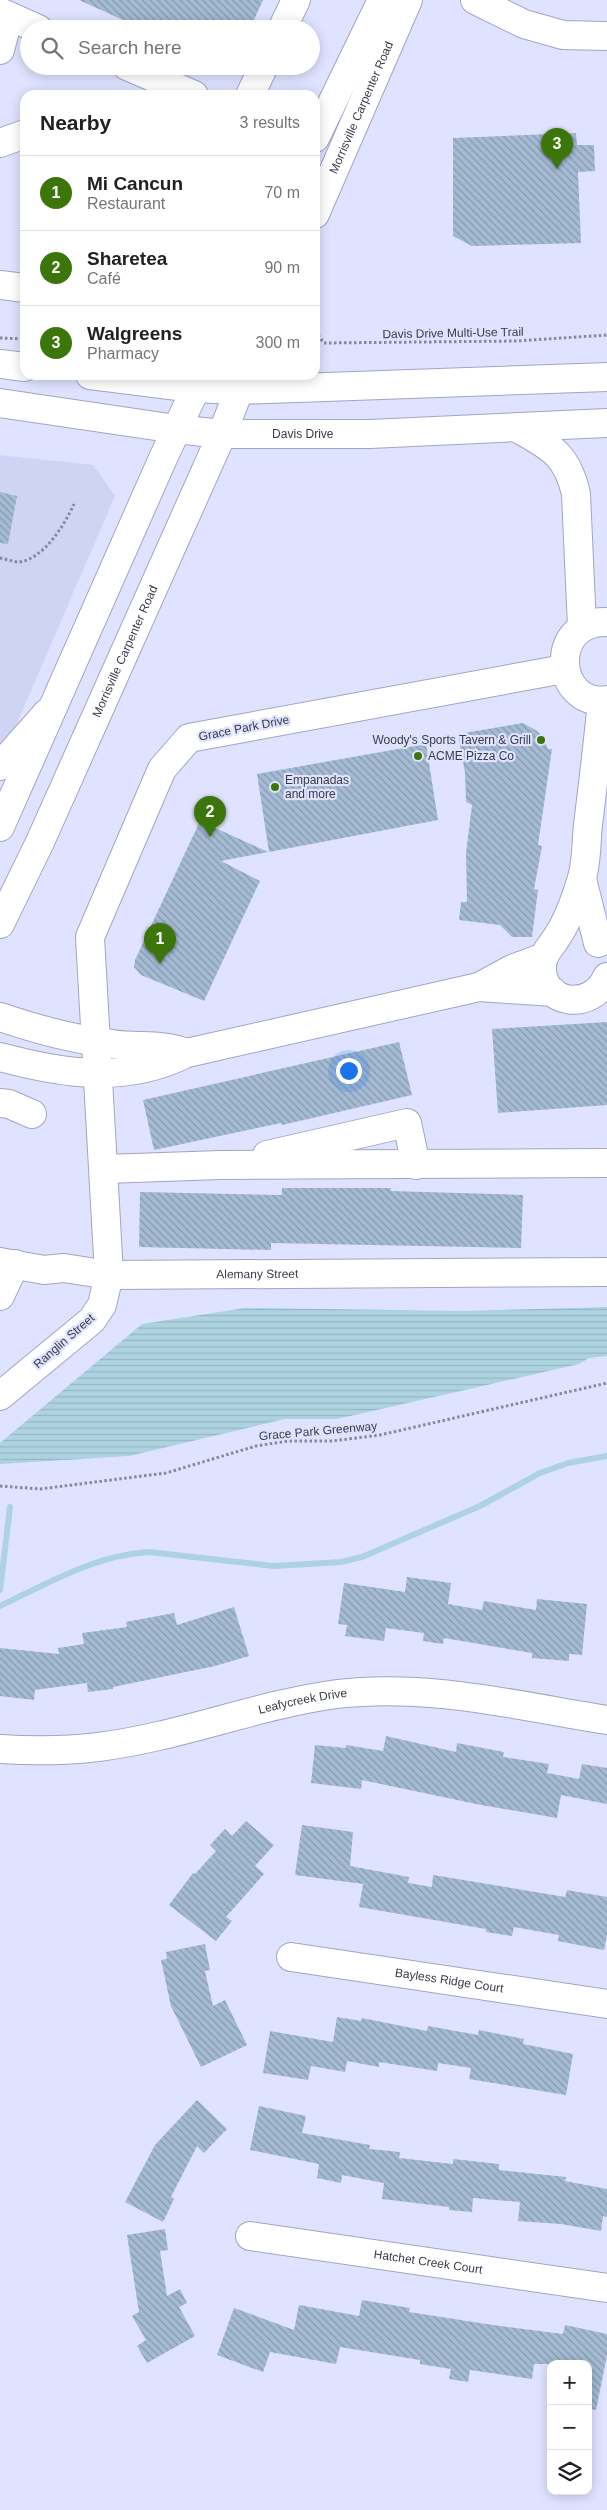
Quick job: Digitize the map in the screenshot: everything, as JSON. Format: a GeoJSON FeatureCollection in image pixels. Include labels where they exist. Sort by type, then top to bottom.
{"type":"FeatureCollection","features":[{"type":"Feature","properties":{"kind":"street"},"geometry":{"type":"LineString","coordinates":[[286,20],[296,0]]}},
{"type":"Feature","properties":{"kind":"street"},"geometry":{"type":"LineString","coordinates":[[320,128],[382,0]]}},
{"type":"Feature","properties":{"kind":"street","name":"Morrisville Carpenter Road"},"geometry":{"type":"LineString","coordinates":[[320,202],[408,0]]}},
{"type":"Feature","properties":{"kind":"street"},"geometry":{"type":"LineString","coordinates":[[475,0],[524,24],[563,35],[607,36]]}},
{"type":"Feature","properties":{"kind":"street"},"geometry":{"type":"LineString","coordinates":[[0,50],[4,14],[20,21]]}},
{"type":"Feature","properties":{"kind":"street"},"geometry":{"type":"LineString","coordinates":[[148,75],[182,90]]}},
{"type":"Feature","properties":{"kind":"street"},"geometry":{"type":"LineString","coordinates":[[252,90],[260,75]]}},
{"type":"Feature","properties":{"kind":"street"},"geometry":{"type":"LineString","coordinates":[[0,143],[20,136]]}},
{"type":"Feature","properties":{"kind":"street"},"geometry":{"type":"LineString","coordinates":[[0,285],[20,287]]}},
{"type":"Feature","properties":{"kind":"street"},"geometry":{"type":"LineString","coordinates":[[0,364],[20,366]]}},
{"type":"Feature","properties":{"kind":"street"},"geometry":{"type":"LineString","coordinates":[[180,380],[242,382],[607,377]]}},
{"type":"Feature","properties":{"kind":"street"},"geometry":{"type":"LineString","coordinates":[[0,827],[198,381]]}},
{"type":"Feature","properties":{"kind":"street","name":"Morrisville Carpenter Road"},"geometry":{"type":"LineString","coordinates":[[0,924],[40,842],[222,434],[242,382]]}},
{"type":"Feature","properties":{"kind":"street","name":"Davis Drive"},"geometry":{"type":"LineString","coordinates":[[0,403],[222,434],[370,434],[607,423]]}},
{"type":"Feature","properties":{"kind":"street"},"geometry":{"type":"LineString","coordinates":[[517,428],[552,447],[566,464],[572,477],[595,625],[567,645],[564,669],[569,681],[578,691],[589,698],[604,700],[582,879],[550,949],[543,976],[553,992]]}},
{"type":"Feature","properties":{"kind":"street","name":"Grace Park Drive"},"geometry":{"type":"LineString","coordinates":[[97,1042],[90,937],[162,769],[189,738],[564,669]]}},
{"type":"Feature","properties":{"kind":"street"},"geometry":{"type":"LineString","coordinates":[[0,766],[53,706]]}},
{"type":"Feature","properties":{"kind":"street"},"geometry":{"type":"LineString","coordinates":[[582,879],[603,949]]}},
{"type":"Feature","properties":{"kind":"street"},"geometry":{"type":"LineString","coordinates":[[479,988],[574,934],[585,935],[603,949]]}},
{"type":"Feature","properties":{"kind":"street"},"geometry":{"type":"LineString","coordinates":[[0,1057],[37,1067],[99,1075],[165,1064],[187,1053],[479,988],[553,992],[570,1000],[579,1000],[603,987]]}},
{"type":"Feature","properties":{"kind":"street"},"geometry":{"type":"LineString","coordinates":[[0,1017],[47,1033],[130,1046],[170,1046],[187,1053]]}},
{"type":"Feature","properties":{"kind":"street"},"geometry":{"type":"LineString","coordinates":[[97,1042],[109,1275]]}},
{"type":"Feature","properties":{"kind":"street"},"geometry":{"type":"LineString","coordinates":[[0,1103],[9,1104],[32,1114]]}},
{"type":"Feature","properties":{"kind":"street"},"geometry":{"type":"LineString","coordinates":[[221,1165],[407,1123],[416,1165]]}},
{"type":"Feature","properties":{"kind":"street"},"geometry":{"type":"LineString","coordinates":[[104,1169],[221,1165],[607,1163]]}},
{"type":"Feature","properties":{"kind":"street"},"geometry":{"type":"LineString","coordinates":[[0,1296],[7,1263]]}},
{"type":"Feature","properties":{"kind":"street","name":"Alemany Street"},"geometry":{"type":"LineString","coordinates":[[7,1263],[44,1270],[64,1268],[109,1275],[607,1272]]}},
{"type":"Feature","properties":{"kind":"street","name":"Ranglin Street"},"geometry":{"type":"LineString","coordinates":[[0,1396],[92,1320],[102,1305],[109,1275]]}},
{"type":"Feature","properties":{"kind":"street","name":"Leafycreek Drive"},"geometry":{"type":"LineString","coordinates":[[0,1749],[43,1750],[98,1747],[157,1735],[310,1698],[371,1692],[434,1694],[607,1720]]}},
{"type":"Feature","properties":{"kind":"street","name":"Bayless Ridge Court"},"geometry":{"type":"LineString","coordinates":[[290,1957],[607,2004]]}},
{"type":"Feature","properties":{"kind":"street","name":"Hatchet Creek Court"},"geometry":{"type":"LineString","coordinates":[[250,2236],[607,2288]]}},
{"type":"Feature","properties":{"kind":"path","name":"Davis Drive Multi-Use Trail"},"geometry":{"type":"LineString","coordinates":[[320,338],[324,343],[517,341],[607,335]]}},
{"type":"Feature","properties":{"kind":"path"},"geometry":{"type":"LineString","coordinates":[[0,338],[20,339]]}},
{"type":"Feature","properties":{"kind":"path"},"geometry":{"type":"LineString","coordinates":[[0,558],[18,562],[32,557],[50,542],[64,526],[74,504]]}},
{"type":"Feature","properties":{"kind":"path","name":"Grace Park Greenway"},"geometry":{"type":"LineString","coordinates":[[0,1486],[40,1489],[166,1473],[256,1446],[288,1441],[332,1441],[380,1435],[607,1384]]}},
{"type":"Feature","properties":{"kind":"shaded area"},"geometry":{"type":"Polygon","coordinates":[[[0,455],[93,465],[115,496],[0,763],[0,455]]]}},
{"type":"Feature","properties":{"kind":"shaded area"},"geometry":{"type":"Polygon","coordinates":[[[607,1307],[607,1356],[589,1358],[579,1364],[337,1419],[285,1419],[129,1456],[0,1464],[0,1443],[142,1324],[245,1308],[463,1311],[607,1307]]]}},
{"type":"Feature","properties":{"kind":"building"},"geometry":{"type":"Polygon","coordinates":[[[79,0],[263,0],[254,20],[123,20],[79,0]]]}},
{"type":"Feature","properties":{"kind":"building"},"geometry":{"type":"Polygon","coordinates":[[[576,133],[577,145],[594,145],[595,171],[578,172],[581,243],[472,246],[453,236],[453,138],[576,133]]]}},
{"type":"Feature","properties":{"kind":"building"},"geometry":{"type":"Polygon","coordinates":[[[0,492],[17,496],[8,544],[0,543],[0,492]]]}},
{"type":"Feature","properties":{"kind":"building"},"geometry":{"type":"Polygon","coordinates":[[[523,723],[537,731],[543,737],[548,749],[552,749],[538,845],[542,846],[534,889],[538,890],[532,937],[512,937],[500,925],[459,920],[461,902],[467,902],[466,853],[472,805],[466,802],[465,773],[458,734],[523,723]]]}},
{"type":"Feature","properties":{"kind":"building"},"geometry":{"type":"Polygon","coordinates":[[[426,744],[438,820],[269,852],[257,774],[426,744]]]}},
{"type":"Feature","properties":{"kind":"building"},"geometry":{"type":"Polygon","coordinates":[[[200,821],[268,852],[221,861],[260,881],[204,1001],[141,975],[134,967],[135,960],[200,821]]]}},
{"type":"Feature","properties":{"kind":"building"},"geometry":{"type":"Polygon","coordinates":[[[607,1022],[607,1105],[498,1113],[492,1029],[607,1022]]]}},
{"type":"Feature","properties":{"kind":"building"},"geometry":{"type":"Polygon","coordinates":[[[399,1042],[412,1095],[282,1125],[281,1123],[154,1150],[143,1100],[399,1042]]]}},
{"type":"Feature","properties":{"kind":"building"},"geometry":{"type":"Polygon","coordinates":[[[282,1188],[391,1188],[391,1191],[523,1195],[521,1248],[271,1243],[271,1250],[139,1247],[140,1192],[282,1195],[282,1188]]]}},
{"type":"Feature","properties":{"kind":"building"},"geometry":{"type":"Polygon","coordinates":[[[407,1577],[451,1583],[448,1604],[482,1610],[484,1601],[536,1610],[537,1599],[587,1604],[582,1655],[569,1654],[569,1661],[532,1658],[532,1653],[444,1638],[443,1644],[423,1641],[424,1633],[386,1628],[384,1641],[345,1636],[347,1625],[338,1624],[344,1583],[405,1592],[407,1577]]]}},
{"type":"Feature","properties":{"kind":"building"},"geometry":{"type":"Polygon","coordinates":[[[234,1607],[249,1656],[215,1666],[113,1687],[113,1689],[88,1692],[87,1683],[35,1690],[34,1700],[0,1696],[0,1648],[59,1654],[58,1648],[84,1644],[82,1633],[127,1627],[126,1622],[174,1613],[177,1625],[234,1607]]]}},
{"type":"Feature","properties":{"kind":"building"},"geometry":{"type":"Polygon","coordinates":[[[386,1736],[456,1752],[457,1743],[504,1752],[503,1757],[549,1764],[547,1773],[579,1779],[582,1764],[607,1768],[607,1804],[561,1795],[557,1818],[481,1805],[362,1780],[361,1789],[311,1783],[315,1745],[346,1748],[346,1745],[383,1751],[386,1736]]]}},
{"type":"Feature","properties":{"kind":"building"},"geometry":{"type":"Polygon","coordinates":[[[246,1821],[274,1845],[255,1866],[264,1874],[226,1917],[232,1921],[216,1941],[169,1905],[193,1873],[195,1874],[216,1851],[210,1845],[225,1829],[232,1836],[246,1821]]]}},
{"type":"Feature","properties":{"kind":"building"},"geometry":{"type":"Polygon","coordinates":[[[302,1825],[353,1832],[350,1866],[409,1877],[408,1883],[432,1887],[433,1875],[565,1897],[567,1890],[607,1897],[607,1935],[604,1950],[558,1941],[559,1935],[514,1927],[512,1936],[486,1932],[486,1929],[359,1907],[363,1884],[295,1875],[302,1825]]]}},
{"type":"Feature","properties":{"kind":"building"},"geometry":{"type":"Polygon","coordinates":[[[205,1944],[210,1970],[205,1971],[213,2006],[225,2000],[247,2045],[201,2067],[171,2006],[161,1960],[167,1959],[166,1952],[205,1944]]]}},
{"type":"Feature","properties":{"kind":"building"},"geometry":{"type":"Polygon","coordinates":[[[337,2017],[361,2021],[362,2018],[427,2031],[428,2026],[478,2035],[479,2030],[524,2039],[523,2044],[573,2054],[566,2095],[469,2079],[471,2068],[438,2063],[437,2071],[379,2062],[379,2067],[347,2061],[345,2072],[311,2066],[308,2080],[263,2073],[270,2031],[333,2042],[337,2017]]]}},
{"type":"Feature","properties":{"kind":"building"},"geometry":{"type":"Polygon","coordinates":[[[197,2100],[227,2129],[204,2153],[197,2146],[171,2197],[174,2199],[163,2222],[125,2202],[155,2145],[197,2100]]]}},
{"type":"Feature","properties":{"kind":"building"},"geometry":{"type":"Polygon","coordinates":[[[259,2106],[306,2116],[302,2133],[370,2145],[369,2149],[400,2152],[399,2158],[453,2164],[453,2159],[499,2164],[499,2170],[566,2177],[565,2181],[607,2189],[607,2217],[603,2216],[601,2231],[561,2224],[518,2221],[520,2202],[473,2198],[472,2212],[449,2210],[449,2207],[382,2199],[384,2183],[342,2175],[341,2183],[317,2178],[319,2164],[250,2150],[259,2106]]]}},
{"type":"Feature","properties":{"kind":"building"},"geometry":{"type":"Polygon","coordinates":[[[165,2229],[168,2250],[160,2251],[167,2296],[180,2289],[187,2303],[179,2307],[195,2336],[147,2363],[137,2346],[146,2340],[132,2316],[139,2312],[127,2235],[165,2229]]]}},
{"type":"Feature","properties":{"kind":"building"},"geometry":{"type":"Polygon","coordinates":[[[362,2300],[410,2308],[409,2312],[493,2325],[563,2334],[565,2325],[607,2334],[607,2355],[596,2410],[592,2410],[592,2360],[547,2360],[547,2364],[534,2364],[532,2379],[470,2370],[468,2382],[449,2379],[451,2369],[420,2364],[420,2360],[340,2347],[336,2364],[270,2352],[263,2372],[217,2355],[234,2308],[294,2330],[299,2305],[359,2316],[362,2300]]]}},
{"type":"Feature","properties":{"kind":"waterway"},"geometry":{"type":"LineString","coordinates":[[0,1606],[91,1564],[129,1554],[149,1552],[274,1566],[341,1562],[362,1557],[480,1506],[540,1473],[568,1463],[607,1456]]}},
{"type":"Feature","properties":{"kind":"waterway"},"geometry":{"type":"LineString","coordinates":[[0,1590],[10,1507]]}},
{"type":"Feature","properties":{"kind":"place","name":"Walgreens"},"geometry":{"type":"Point","coordinates":[557,169]}},
{"type":"Feature","properties":{"kind":"place","name":"Woody's Sports Tavern & Grill"},"geometry":{"type":"Point","coordinates":[541,740]}},
{"type":"Feature","properties":{"kind":"place","name":"ACME Pizza Co"},"geometry":{"type":"Point","coordinates":[418,756]}},
{"type":"Feature","properties":{"kind":"place","name":"Empanadas and more"},"geometry":{"type":"Point","coordinates":[275,787]}},
{"type":"Feature","properties":{"kind":"place","name":"Sharetea"},"geometry":{"type":"Point","coordinates":[210,837]}},
{"type":"Feature","properties":{"kind":"place","name":"Mi Cancun"},"geometry":{"type":"Point","coordinates":[160,964]}}]}
